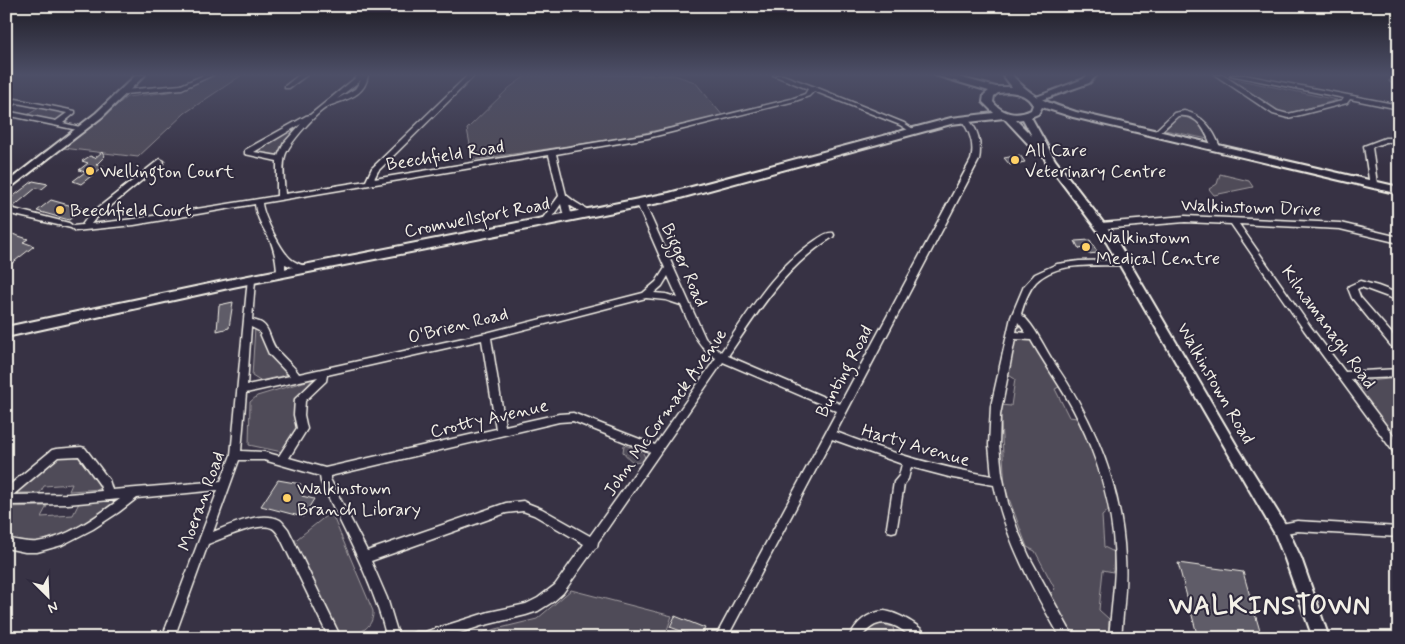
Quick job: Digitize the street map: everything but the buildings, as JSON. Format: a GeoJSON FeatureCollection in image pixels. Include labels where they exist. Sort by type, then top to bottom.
{"type":"FeatureCollection","features":[{"type":"Feature","properties":{"kind":"main road","name":"Cromwellsfort Road"},"geometry":{"type":"LineString","coordinates":[[951,121],[971,113],[981,105]]}},
{"type":"Feature","properties":{"kind":"main road","name":"Walkinstown Road"},"geometry":{"type":"LineString","coordinates":[[991,105],[994,109],[1006,115],[1051,161],[1101,226],[1280,529],[1293,558],[1321,638]]}},
{"type":"Feature","properties":{"kind":"main road","name":"Cromwellsfort Road"},"geometry":{"type":"LineString","coordinates":[[6,332],[304,269],[640,204],[700,190],[951,121],[1006,115],[1024,105]]}},
{"type":"Feature","properties":{"kind":"main road","name":"Walkinstown Road"},"geometry":{"type":"LineString","coordinates":[[1031,105],[1051,161]]}},
{"type":"Feature","properties":{"kind":"main road"},"geometry":{"type":"LineString","coordinates":[[1041,105],[1399,191]]}},
{"type":"Feature","properties":{"kind":"street"},"geometry":{"type":"LineString","coordinates":[[37,105],[73,112],[57,124]]}},
{"type":"Feature","properties":{"kind":"street"},"geometry":{"type":"LineString","coordinates":[[6,187],[82,129],[109,105]]}},
{"type":"Feature","properties":{"kind":"street"},"geometry":{"type":"LineString","coordinates":[[281,197],[282,152],[288,142],[326,105]]}},
{"type":"Feature","properties":{"kind":"street"},"geometry":{"type":"LineString","coordinates":[[369,183],[375,170],[441,105]]}},
{"type":"Feature","properties":{"kind":"street","name":"Beechfield Road"},"geometry":{"type":"LineString","coordinates":[[6,210],[72,227],[134,222],[648,136],[721,120],[775,105]]}},
{"type":"Feature","properties":{"kind":"street"},"geometry":{"type":"LineString","coordinates":[[855,105],[902,124],[913,131]]}},
{"type":"Feature","properties":{"kind":"street"},"geometry":{"type":"LineString","coordinates":[[1263,105],[1275,113],[1288,116],[1333,105]]}},
{"type":"Feature","properties":{"kind":"street"},"geometry":{"type":"LineString","coordinates":[[6,113],[82,129]]}},
{"type":"Feature","properties":{"kind":"street"},"geometry":{"type":"LineString","coordinates":[[1156,133],[1176,114],[1190,115],[1202,120],[1216,148]]}},
{"type":"Feature","properties":{"kind":"street"},"geometry":{"type":"LineString","coordinates":[[281,159],[248,152],[309,117],[316,115]]}},
{"type":"Feature","properties":{"kind":"street","name":"Bunting Road"},"geometry":{"type":"LineString","coordinates":[[721,638],[975,160],[977,150],[975,136],[964,119]]}},
{"type":"Feature","properties":{"kind":"street"},"geometry":{"type":"LineString","coordinates":[[1373,184],[1368,146],[1385,140],[1399,140]]}},
{"type":"Feature","properties":{"kind":"street"},"geometry":{"type":"LineString","coordinates":[[552,153],[568,217]]}},
{"type":"Feature","properties":{"kind":"street"},"geometry":{"type":"LineString","coordinates":[[84,227],[92,217],[160,161]]}},
{"type":"Feature","properties":{"kind":"street"},"geometry":{"type":"LineString","coordinates":[[563,196],[572,204],[589,213]]}},
{"type":"Feature","properties":{"kind":"street"},"geometry":{"type":"LineString","coordinates":[[544,222],[563,196]]}},
{"type":"Feature","properties":{"kind":"street"},"geometry":{"type":"LineString","coordinates":[[258,201],[259,209],[280,252],[288,262],[304,269]]}},
{"type":"Feature","properties":{"kind":"street","name":"Bigger Road"},"geometry":{"type":"LineString","coordinates":[[640,204],[701,340],[710,350],[723,358],[842,409]]}},
{"type":"Feature","properties":{"kind":"street","name":"Walkinstown Drive"},"geometry":{"type":"LineString","coordinates":[[1101,226],[1167,220],[1234,221],[1340,226],[1399,240]]}},
{"type":"Feature","properties":{"kind":"street","name":"Kilnamanagh Road"},"geometry":{"type":"LineString","coordinates":[[1234,221],[1399,452]]}},
{"type":"Feature","properties":{"kind":"street","name":"John McCormack Avenue"},"geometry":{"type":"LineString","coordinates":[[415,638],[425,638],[490,618],[528,610],[544,603],[559,589],[774,283],[792,261],[830,235]]}},
{"type":"Feature","properties":{"kind":"street"},"geometry":{"type":"LineString","coordinates":[[280,252],[281,274]]}},
{"type":"Feature","properties":{"kind":"street"},"geometry":{"type":"LineString","coordinates":[[1068,638],[1017,542],[996,481],[995,416],[1010,335],[1030,282],[1038,275],[1068,266],[1123,262]]}},
{"type":"Feature","properties":{"kind":"street"},"geometry":{"type":"LineString","coordinates":[[646,295],[659,284],[669,268]]}},
{"type":"Feature","properties":{"kind":"street","name":"Moeran Road"},"geometry":{"type":"LineString","coordinates":[[168,638],[236,455],[252,280]]}},
{"type":"Feature","properties":{"kind":"street"},"geometry":{"type":"LineString","coordinates":[[1399,298],[1360,284],[1352,288],[1356,298],[1399,349]]}},
{"type":"Feature","properties":{"kind":"street"},"geometry":{"type":"LineString","coordinates":[[646,295],[666,297],[684,303]]}},
{"type":"Feature","properties":{"kind":"street","name":"O'Brien Road"},"geometry":{"type":"LineString","coordinates":[[243,390],[486,336],[646,295]]}},
{"type":"Feature","properties":{"kind":"street"},"geometry":{"type":"LineString","coordinates":[[1016,315],[1074,402],[1097,447],[1103,465],[1113,500],[1120,558],[1115,638]]}},
{"type":"Feature","properties":{"kind":"street"},"geometry":{"type":"LineString","coordinates":[[248,323],[256,324],[263,329],[272,351],[290,368],[297,378]]}},
{"type":"Feature","properties":{"kind":"street"},"geometry":{"type":"LineString","coordinates":[[1010,335],[1032,337]]}},
{"type":"Feature","properties":{"kind":"street"},"geometry":{"type":"LineString","coordinates":[[486,336],[501,431]]}},
{"type":"Feature","properties":{"kind":"street"},"geometry":{"type":"LineString","coordinates":[[282,460],[302,430],[299,415],[300,399],[323,378],[322,373]]}},
{"type":"Feature","properties":{"kind":"street"},"geometry":{"type":"LineString","coordinates":[[1343,376],[1399,373]]}},
{"type":"Feature","properties":{"kind":"street","name":"Crotty Avenue"},"geometry":{"type":"LineString","coordinates":[[325,473],[501,431],[559,418],[573,417],[657,450]]}},
{"type":"Feature","properties":{"kind":"street","name":"Harty Avenue"},"geometry":{"type":"LineString","coordinates":[[829,434],[908,463],[941,472],[996,481]]}},
{"type":"Feature","properties":{"kind":"street"},"geometry":{"type":"LineString","coordinates":[[6,495],[56,453],[81,451],[105,484],[108,495]]}},
{"type":"Feature","properties":{"kind":"street"},"geometry":{"type":"LineString","coordinates":[[236,455],[264,456],[325,473],[325,478],[363,558],[390,622],[394,638]]}},
{"type":"Feature","properties":{"kind":"street"},"geometry":{"type":"LineString","coordinates":[[892,527],[899,482],[903,479],[908,463]]}},
{"type":"Feature","properties":{"kind":"street"},"geometry":{"type":"LineString","coordinates":[[6,500],[26,502],[226,485]]}},
{"type":"Feature","properties":{"kind":"street"},"geometry":{"type":"LineString","coordinates":[[6,543],[20,546],[48,544],[72,534],[136,492]]}},
{"type":"Feature","properties":{"kind":"street"},"geometry":{"type":"LineString","coordinates":[[363,558],[506,508],[523,506],[538,512],[593,543]]}},
{"type":"Feature","properties":{"kind":"street"},"geometry":{"type":"LineString","coordinates":[[204,541],[247,525],[269,522],[276,524],[292,549],[335,638]]}},
{"type":"Feature","properties":{"kind":"street"},"geometry":{"type":"LineString","coordinates":[[1280,529],[1297,526],[1399,532]]}},
{"type":"Feature","properties":{"kind":"street"},"geometry":{"type":"LineString","coordinates":[[855,638],[859,628],[872,619],[894,618],[922,638]]}},
{"type":"Feature","properties":{"kind":"shaded area"},"geometry":{"type":"Polygon","coordinates":[[[117,105],[197,105],[185,113],[138,157],[63,148],[117,105]]]}},
{"type":"Feature","properties":{"kind":"shaded area"},"geometry":{"type":"Polygon","coordinates":[[[492,105],[714,105],[723,116],[621,138],[473,160],[467,129],[492,105]]]}},
{"type":"Feature","properties":{"kind":"shaded area"},"geometry":{"type":"Polygon","coordinates":[[[1270,105],[1319,105],[1290,113],[1281,112],[1270,105]]]}},
{"type":"Feature","properties":{"kind":"shaded area"},"geometry":{"type":"Polygon","coordinates":[[[41,107],[69,112],[57,122],[27,115],[41,107]]]}},
{"type":"Feature","properties":{"kind":"shaded area"},"geometry":{"type":"Polygon","coordinates":[[[1179,116],[1196,120],[1208,139],[1165,130],[1179,116]]]}},
{"type":"Feature","properties":{"kind":"shaded area"},"geometry":{"type":"Polygon","coordinates":[[[305,121],[288,138],[277,155],[254,152],[305,121]]]}},
{"type":"Feature","properties":{"kind":"shaded area"},"geometry":{"type":"Polygon","coordinates":[[[1220,174],[1249,181],[1253,187],[1214,195],[1209,189],[1217,184],[1220,174]]]}},
{"type":"Feature","properties":{"kind":"shaded area"},"geometry":{"type":"Polygon","coordinates":[[[1019,323],[1061,386],[1055,389],[1069,417],[1077,418],[1100,466],[1110,509],[1102,516],[1104,547],[1114,552],[1113,572],[1103,570],[1099,610],[1109,619],[1108,638],[1072,638],[1049,595],[1055,589],[1035,551],[1027,547],[1005,488],[1000,405],[1011,406],[1015,379],[1007,374],[1019,323]]]}},
{"type":"Feature","properties":{"kind":"shaded area"},"geometry":{"type":"Polygon","coordinates":[[[255,327],[260,329],[269,353],[290,374],[260,381],[252,376],[255,327]]]}},
{"type":"Feature","properties":{"kind":"shaded area"},"geometry":{"type":"Polygon","coordinates":[[[1399,378],[1399,443],[1362,393],[1358,382],[1399,378]]]}},
{"type":"Feature","properties":{"kind":"shaded area"},"geometry":{"type":"Polygon","coordinates":[[[313,379],[295,400],[300,427],[282,452],[249,445],[250,402],[257,396],[313,379]]]}},
{"type":"Feature","properties":{"kind":"shaded area"},"geometry":{"type":"Polygon","coordinates":[[[624,445],[641,451],[645,460],[635,462],[630,460],[623,452],[624,445]]]}},
{"type":"Feature","properties":{"kind":"shaded area"},"geometry":{"type":"Polygon","coordinates":[[[72,452],[82,458],[101,489],[69,491],[72,484],[44,486],[40,493],[11,493],[54,457],[72,452]]]}},
{"type":"Feature","properties":{"kind":"shaded area"},"geometry":{"type":"Polygon","coordinates":[[[117,499],[94,519],[67,535],[37,542],[21,542],[6,539],[6,507],[47,506],[41,517],[73,515],[79,503],[117,499]]]}},
{"type":"Feature","properties":{"kind":"shaded area"},"geometry":{"type":"Polygon","coordinates":[[[331,512],[373,611],[371,622],[364,630],[343,638],[339,638],[315,583],[293,542],[331,512]]]}},
{"type":"Feature","properties":{"kind":"shaded area"},"geometry":{"type":"Polygon","coordinates":[[[571,590],[672,616],[667,630],[681,638],[479,638],[480,633],[537,619],[571,590]]]}},
{"type":"Feature","properties":{"kind":"shaded area"},"geometry":{"type":"Polygon","coordinates":[[[876,623],[893,627],[895,638],[860,638],[876,623]]]}},
{"type":"Feature","properties":{"kind":"place","name":"All Care Veterinary Centre"},"geometry":{"type":"Point","coordinates":[1015,160]}},
{"type":"Feature","properties":{"kind":"place","name":"Wellington Court"},"geometry":{"type":"Point","coordinates":[90,171]}},
{"type":"Feature","properties":{"kind":"place","name":"Beechfield Court"},"geometry":{"type":"Point","coordinates":[60,210]}},
{"type":"Feature","properties":{"kind":"place","name":"Walkinstown Medical Centre"},"geometry":{"type":"Point","coordinates":[1086,247]}},
{"type":"Feature","properties":{"kind":"place","name":"Walkinstown Branch Library"},"geometry":{"type":"Point","coordinates":[287,498]}},
{"type":"Feature","properties":{"kind":"district","name":"WALKINSTOWN"},"geometry":{"type":"Point","coordinates":[1270,605]}}]}
